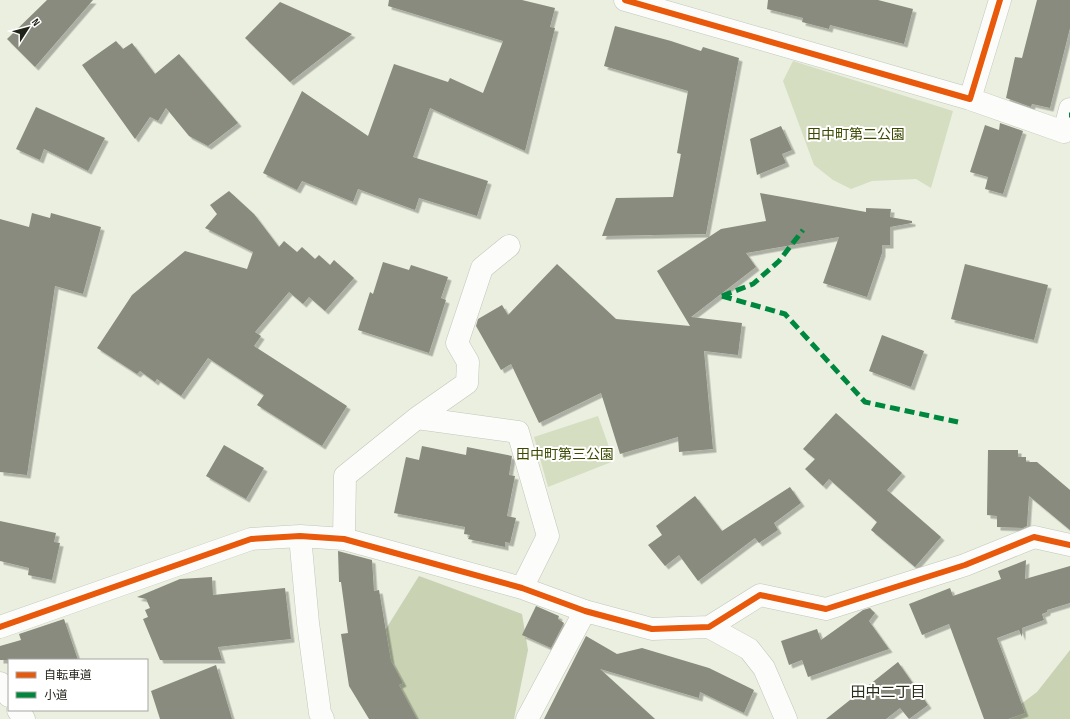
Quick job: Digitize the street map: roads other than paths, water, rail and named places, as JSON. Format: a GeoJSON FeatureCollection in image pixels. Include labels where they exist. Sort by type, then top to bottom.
{"type":"FeatureCollection","features":[{"type":"Feature","properties":{"kind":"street"},"geometry":{"type":"LineString","coordinates":[[625,0],[970,99],[1064,132],[1070,109]]}},
{"type":"Feature","properties":{"kind":"street"},"geometry":{"type":"LineString","coordinates":[[970,99],[1000,0]]}},
{"type":"Feature","properties":{"kind":"street"},"geometry":{"type":"LineString","coordinates":[[344,539],[345,476],[416,418],[467,383],[468,362],[458,343],[482,268],[509,246]]}},
{"type":"Feature","properties":{"kind":"street"},"geometry":{"type":"LineString","coordinates":[[416,418],[518,432],[548,536],[522,588]]}},
{"type":"Feature","properties":{"kind":"street"},"geometry":{"type":"LineString","coordinates":[[300,536],[311,645],[320,713],[323,719]]}},
{"type":"Feature","properties":{"kind":"street"},"geometry":{"type":"LineString","coordinates":[[0,627],[251,539],[300,536],[344,539],[522,588],[585,611],[652,629],[709,627],[760,595],[826,609],[965,565],[1034,537],[1070,545]]}},
{"type":"Feature","properties":{"kind":"street"},"geometry":{"type":"LineString","coordinates":[[527,719],[585,611]]}},
{"type":"Feature","properties":{"kind":"street"},"geometry":{"type":"LineString","coordinates":[[709,627],[749,649],[764,668],[786,719]]}},
{"type":"Feature","properties":{"kind":"street"},"geometry":{"type":"LineString","coordinates":[[0,683],[8,695]]}},
{"type":"Feature","properties":{"kind":"district","name":"田中二丁目"},"geometry":{"type":"Point","coordinates":[888,692]}},
{"type":"Feature","properties":{"kind":"park label","name":"田中町第二公園"},"geometry":{"type":"Point","coordinates":[856,134]}},
{"type":"Feature","properties":{"kind":"park label","name":"田中町第三公園"},"geometry":{"type":"Point","coordinates":[565,454]}}]}
